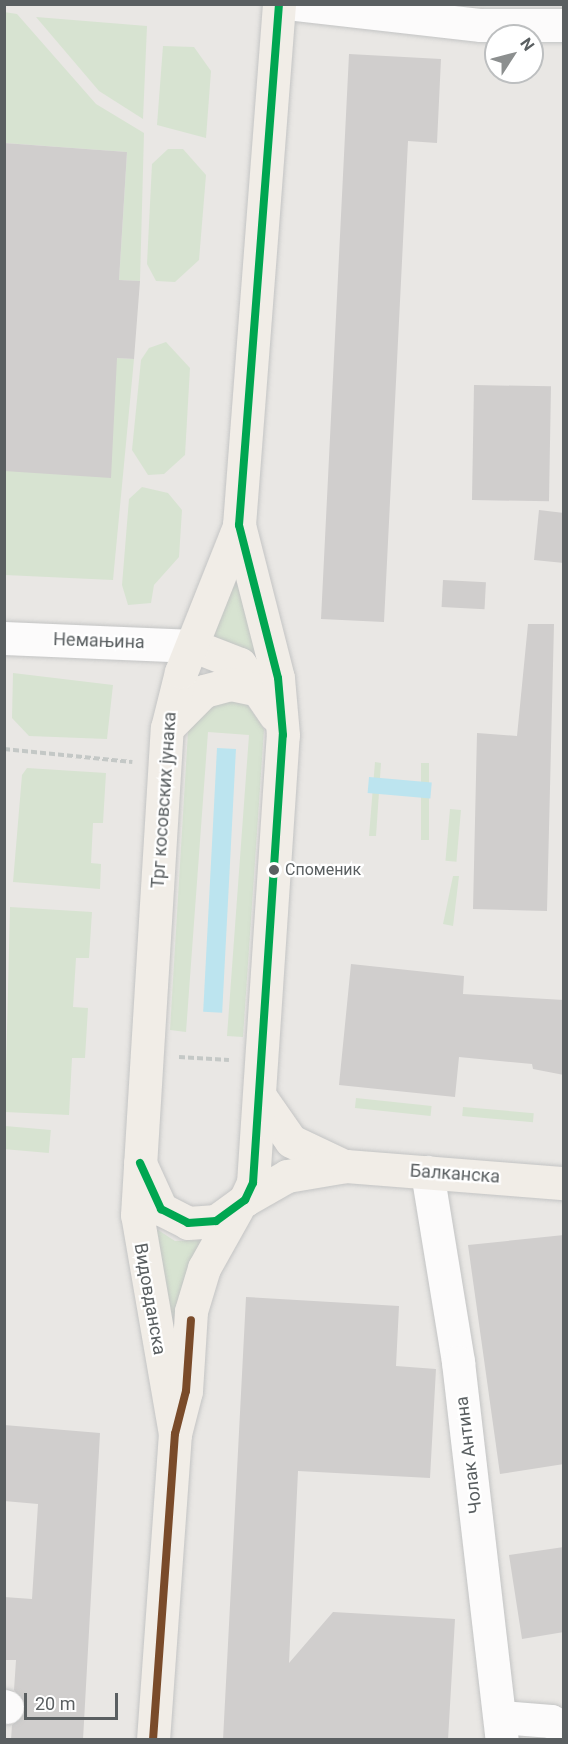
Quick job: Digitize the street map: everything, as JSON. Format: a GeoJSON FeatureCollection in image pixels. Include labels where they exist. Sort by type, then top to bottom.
{"type":"FeatureCollection","features":[{"type":"Feature","properties":{"kind":"main road"},"geometry":{"type":"LineString","coordinates":[[242,1204],[254,1184],[283,735],[278,678],[239,525],[279,4]]}},
{"type":"Feature","properties":{"kind":"main road","name":"Трг косовских јунака"},"geometry":{"type":"LineString","coordinates":[[239,525],[171,703],[167,728],[140,1162],[149,1188],[170,1217],[205,1224],[242,1204]]}},
{"type":"Feature","properties":{"kind":"main road"},"geometry":{"type":"LineString","coordinates":[[194,646],[240,664],[263,691],[283,735]]}},
{"type":"Feature","properties":{"kind":"main road"},"geometry":{"type":"LineString","coordinates":[[167,728],[204,691],[231,684],[263,691]]}},
{"type":"Feature","properties":{"kind":"main road","name":"Балканска"},"geometry":{"type":"LineString","coordinates":[[261,1098],[291,1141],[346,1166]]}},
{"type":"Feature","properties":{"kind":"main road","name":"Видовданска"},"geometry":{"type":"LineString","coordinates":[[140,1162],[139,1237],[175,1434]]}},
{"type":"Feature","properties":{"kind":"main road","name":"Балканска"},"geometry":{"type":"LineString","coordinates":[[242,1204],[287,1176],[346,1166],[564,1183]]}},
{"type":"Feature","properties":{"kind":"main road","name":"Видовданска"},"geometry":{"type":"LineString","coordinates":[[153,1740],[175,1434],[186,1391],[195,1287],[242,1204]]}},
{"type":"Feature","properties":{"kind":"street"},"geometry":{"type":"LineString","coordinates":[[296,4],[481,25],[564,25]]}},
{"type":"Feature","properties":{"kind":"street","name":"Немањина"},"geometry":{"type":"LineString","coordinates":[[4,638],[194,646]]}},
{"type":"Feature","properties":{"kind":"street","name":"Чолак Антина"},"geometry":{"type":"LineString","coordinates":[[427,1172],[459,1362],[501,1728]]}},
{"type":"Feature","properties":{"kind":"street"},"geometry":{"type":"LineString","coordinates":[[501,1728],[551,1721],[564,1729]]}},
{"type":"Feature","properties":{"kind":"path"},"geometry":{"type":"LineString","coordinates":[[4,749],[135,763]]}},
{"type":"Feature","properties":{"kind":"green space"},"geometry":{"type":"Polygon","coordinates":[[[4,12],[17,14],[96,104],[144,133],[140,281],[119,280],[127,152],[5,143],[4,12]]]}},
{"type":"Feature","properties":{"kind":"green space"},"geometry":{"type":"Polygon","coordinates":[[[36,17],[147,26],[143,119],[99,91],[36,17]]]}},
{"type":"Feature","properties":{"kind":"green space"},"geometry":{"type":"Polygon","coordinates":[[[163,46],[194,47],[211,71],[206,138],[157,125],[163,46]]]}},
{"type":"Feature","properties":{"kind":"green space"},"geometry":{"type":"Polygon","coordinates":[[[168,149],[183,149],[206,175],[199,260],[175,282],[156,281],[147,264],[152,164],[168,149]]]}},
{"type":"Feature","properties":{"kind":"green space"},"geometry":{"type":"Polygon","coordinates":[[[166,342],[190,368],[185,455],[164,474],[148,475],[132,450],[141,360],[149,348],[166,342]]]}},
{"type":"Feature","properties":{"kind":"green space"},"geometry":{"type":"Polygon","coordinates":[[[117,358],[134,359],[113,580],[5,575],[4,471],[117,358]]]}},
{"type":"Feature","properties":{"kind":"green space"},"geometry":{"type":"Polygon","coordinates":[[[142,487],[168,493],[182,510],[179,557],[154,585],[151,603],[128,605],[122,585],[129,499],[142,487]]]}},
{"type":"Feature","properties":{"kind":"green space"},"geometry":{"type":"Polygon","coordinates":[[[234,579],[239,581],[258,664],[214,639],[211,630],[234,579]]]}},
{"type":"Feature","properties":{"kind":"green space"},"geometry":{"type":"Polygon","coordinates":[[[13,673],[113,685],[107,739],[29,736],[12,718],[13,673]]]}},
{"type":"Feature","properties":{"kind":"green space"},"geometry":{"type":"Polygon","coordinates":[[[242,697],[264,729],[243,1037],[227,1036],[249,735],[208,732],[186,1032],[170,1030],[188,732],[203,703],[242,697]]]}},
{"type":"Feature","properties":{"kind":"green space"},"geometry":{"type":"Polygon","coordinates":[[[375,762],[381,763],[376,836],[369,836],[375,762]]]}},
{"type":"Feature","properties":{"kind":"green space"},"geometry":{"type":"Polygon","coordinates":[[[421,763],[429,763],[429,840],[421,840],[421,763]]]}},
{"type":"Feature","properties":{"kind":"green space"},"geometry":{"type":"Polygon","coordinates":[[[27,768],[106,773],[103,823],[93,823],[91,863],[101,864],[100,889],[13,882],[22,775],[27,768]]]}},
{"type":"Feature","properties":{"kind":"green space"},"geometry":{"type":"Polygon","coordinates":[[[450,809],[461,810],[456,862],[445,861],[450,809]]]}},
{"type":"Feature","properties":{"kind":"green space"},"geometry":{"type":"Polygon","coordinates":[[[453,876],[459,876],[453,926],[443,924],[453,876]]]}},
{"type":"Feature","properties":{"kind":"green space"},"geometry":{"type":"Polygon","coordinates":[[[10,907],[92,912],[89,958],[76,958],[73,1007],[88,1008],[85,1058],[72,1058],[69,1115],[5,1112],[10,907]]]}},
{"type":"Feature","properties":{"kind":"green space"},"geometry":{"type":"Polygon","coordinates":[[[356,1098],[432,1106],[431,1116],[355,1108],[356,1098]]]}},
{"type":"Feature","properties":{"kind":"green space"},"geometry":{"type":"Polygon","coordinates":[[[463,1107],[534,1113],[533,1122],[462,1116],[463,1107]]]}},
{"type":"Feature","properties":{"kind":"green space"},"geometry":{"type":"Polygon","coordinates":[[[5,1126],[51,1130],[49,1153],[4,1149],[5,1126]]]}},
{"type":"Feature","properties":{"kind":"green space"},"geometry":{"type":"Polygon","coordinates":[[[155,1228],[175,1241],[204,1240],[173,1337],[155,1228]]]}},
{"type":"Feature","properties":{"kind":"water"},"geometry":{"type":"Polygon","coordinates":[[[217,748],[236,749],[222,1013],[203,1012],[217,748]]]}},
{"type":"Feature","properties":{"kind":"water"},"geometry":{"type":"Polygon","coordinates":[[[369,777],[432,782],[430,798],[368,793],[369,777]]]}},
{"type":"Feature","properties":{"kind":"building"},"geometry":{"type":"Polygon","coordinates":[[[349,54],[441,59],[437,143],[408,141],[384,622],[321,619],[349,54]]]}},
{"type":"Feature","properties":{"kind":"building"},"geometry":{"type":"Polygon","coordinates":[[[4,143],[127,152],[119,280],[140,281],[134,359],[117,358],[111,478],[4,471],[4,143]]]}},
{"type":"Feature","properties":{"kind":"building"},"geometry":{"type":"Polygon","coordinates":[[[474,385],[551,386],[549,501],[472,500],[474,385]]]}},
{"type":"Feature","properties":{"kind":"building"},"geometry":{"type":"Polygon","coordinates":[[[539,510],[564,513],[564,563],[534,560],[539,510]]]}},
{"type":"Feature","properties":{"kind":"building"},"geometry":{"type":"Polygon","coordinates":[[[443,580],[486,582],[485,609],[442,607],[443,580]]]}},
{"type":"Feature","properties":{"kind":"building"},"geometry":{"type":"Polygon","coordinates":[[[528,624],[554,624],[547,911],[473,909],[477,733],[517,736],[528,624]]]}},
{"type":"Feature","properties":{"kind":"building"},"geometry":{"type":"Polygon","coordinates":[[[351,964],[464,976],[463,994],[564,1000],[564,1075],[533,1069],[532,1064],[459,1057],[455,1097],[339,1085],[351,964]]]}},
{"type":"Feature","properties":{"kind":"building"},"geometry":{"type":"Polygon","coordinates":[[[564,1235],[564,1464],[500,1474],[468,1245],[564,1235]]]}},
{"type":"Feature","properties":{"kind":"building"},"geometry":{"type":"Polygon","coordinates":[[[246,1297],[399,1306],[396,1366],[436,1369],[430,1478],[298,1471],[289,1663],[333,1612],[455,1619],[448,1740],[223,1740],[246,1297]]]}},
{"type":"Feature","properties":{"kind":"building"},"geometry":{"type":"Polygon","coordinates":[[[4,1425],[100,1433],[83,1740],[11,1740],[12,1725],[25,1713],[25,1704],[14,1690],[16,1660],[4,1660],[4,1597],[32,1599],[38,1504],[4,1501],[4,1425]]]}},
{"type":"Feature","properties":{"kind":"building"},"geometry":{"type":"Polygon","coordinates":[[[564,1547],[564,1632],[522,1639],[509,1555],[564,1547]]]}},
{"type":"Feature","properties":{"kind":"transit line"},"geometry":{"type":"LineString","coordinates":[[140,1163],[161,1209],[188,1223],[216,1221],[245,1200],[253,1183],[283,735],[278,678],[239,525],[279,4]]}},
{"type":"Feature","properties":{"kind":"transit line"},"geometry":{"type":"LineString","coordinates":[[153,1740],[175,1434],[186,1391],[191,1320]]}},
{"type":"Feature","properties":{"kind":"place","name":"Споменик"},"geometry":{"type":"Point","coordinates":[274,870]}}]}
